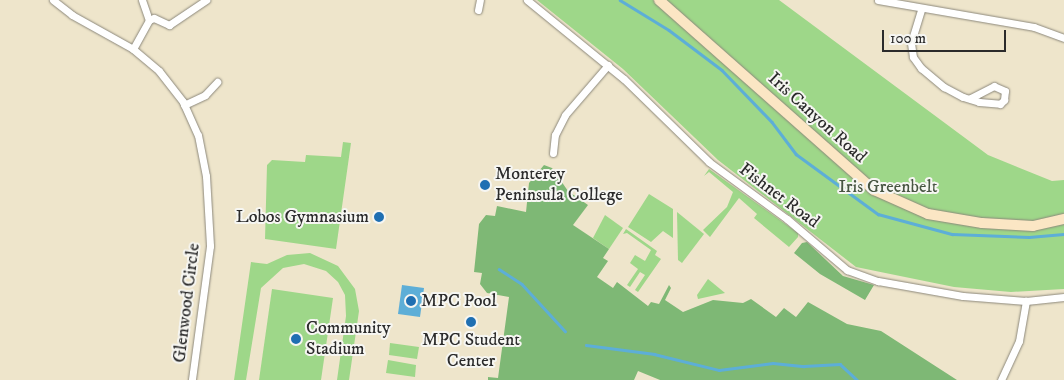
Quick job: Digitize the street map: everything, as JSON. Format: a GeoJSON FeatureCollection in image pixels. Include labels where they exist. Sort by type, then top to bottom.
{"type":"FeatureCollection","features":[{"type":"Feature","properties":{"kind":"street","name":"Glenwood Circle"},"geometry":{"type":"LineString","coordinates":[[53,0],[72,15],[133,48],[159,71],[184,105],[200,143],[210,234],[209,268],[192,380]]}},
{"type":"Feature","properties":{"kind":"street"},"geometry":{"type":"LineString","coordinates":[[142,0],[149,20]]}},
{"type":"Feature","properties":{"kind":"street"},"geometry":{"type":"LineString","coordinates":[[133,48],[149,20],[154,18],[172,24],[206,0]]}},
{"type":"Feature","properties":{"kind":"street"},"geometry":{"type":"LineString","coordinates":[[478,10],[480,0]]}},
{"type":"Feature","properties":{"kind":"street","name":"Fishnet Road"},"geometry":{"type":"LineString","coordinates":[[527,0],[608,65],[709,162],[787,219],[847,270],[878,281],[963,296],[1026,301],[1064,297]]}},
{"type":"Feature","properties":{"kind":"street","name":"Iris Canyon Road"},"geometry":{"type":"LineString","coordinates":[[659,0],[874,190],[928,214],[982,223],[1033,226],[1064,219]]}},
{"type":"Feature","properties":{"kind":"street"},"geometry":{"type":"LineString","coordinates":[[878,0],[921,10],[1013,23],[1064,38]]}},
{"type":"Feature","properties":{"kind":"street"},"geometry":{"type":"LineString","coordinates":[[921,10],[912,34],[913,57],[921,68],[944,87],[970,98],[1000,104],[1004,100],[1005,91],[994,86],[970,98]]}},
{"type":"Feature","properties":{"kind":"street"},"geometry":{"type":"LineString","coordinates":[[553,152],[555,135],[565,115],[608,65]]}},
{"type":"Feature","properties":{"kind":"street"},"geometry":{"type":"LineString","coordinates":[[184,105],[205,95],[217,82]]}},
{"type":"Feature","properties":{"kind":"street"},"geometry":{"type":"LineString","coordinates":[[1001,380],[1019,341],[1026,301]]}},
{"type":"Feature","properties":{"kind":"green space","name":"Iris Greenbelt"},"geometry":{"type":"Polygon","coordinates":[[[537,0],[779,0],[988,155],[1052,181],[1064,180],[1064,289],[1011,292],[954,287],[856,267],[718,160],[623,69],[537,0]]]}},
{"type":"Feature","properties":{"kind":"green space"},"geometry":{"type":"Polygon","coordinates":[[[343,142],[351,143],[336,249],[265,239],[267,165],[272,160],[305,162],[306,155],[341,157],[343,142]]]}},
{"type":"Feature","properties":{"kind":"green space"},"geometry":{"type":"Polygon","coordinates":[[[544,165],[552,168],[568,191],[588,205],[573,225],[609,249],[603,258],[608,261],[597,277],[613,288],[617,282],[648,306],[651,302],[659,304],[669,285],[671,288],[665,300],[683,312],[713,300],[743,303],[751,299],[776,317],[784,308],[796,317],[808,302],[847,324],[881,331],[957,380],[660,380],[638,371],[634,380],[488,380],[488,377],[498,378],[509,297],[487,293],[480,284],[482,273],[474,272],[479,224],[486,215],[495,216],[497,206],[526,212],[529,183],[544,165]]]}},
{"type":"Feature","properties":{"kind":"green space"},"geometry":{"type":"Polygon","coordinates":[[[709,169],[798,233],[798,237],[789,247],[754,218],[757,214],[739,198],[710,237],[703,230],[727,207],[733,192],[709,172],[704,176],[709,169]]]}},
{"type":"Feature","properties":{"kind":"green space"},"geometry":{"type":"Polygon","coordinates":[[[649,194],[673,209],[673,238],[663,231],[651,242],[628,227],[649,194]]]}},
{"type":"Feature","properties":{"kind":"green space"},"geometry":{"type":"Polygon","coordinates":[[[677,212],[704,234],[682,263],[678,260],[677,212]]]}},
{"type":"Feature","properties":{"kind":"green space"},"geometry":{"type":"Polygon","coordinates":[[[605,215],[623,228],[609,249],[593,238],[605,215]]]}},
{"type":"Feature","properties":{"kind":"green space"},"geometry":{"type":"Polygon","coordinates":[[[626,229],[657,251],[655,255],[661,259],[638,292],[635,290],[645,275],[640,272],[630,287],[627,285],[638,269],[630,263],[635,255],[645,261],[651,250],[627,233],[623,234],[626,229]]]}},
{"type":"Feature","properties":{"kind":"green space"},"geometry":{"type":"Polygon","coordinates":[[[807,242],[843,276],[874,285],[865,300],[820,274],[794,253],[802,243],[807,242]]]}},
{"type":"Feature","properties":{"kind":"green space"},"geometry":{"type":"Polygon","coordinates":[[[310,253],[338,266],[355,289],[359,311],[349,380],[337,380],[346,316],[345,295],[338,282],[326,271],[304,264],[283,268],[261,288],[246,380],[234,380],[251,262],[267,264],[287,255],[310,253]]]}},
{"type":"Feature","properties":{"kind":"green space"},"geometry":{"type":"Polygon","coordinates":[[[708,279],[725,293],[698,299],[697,295],[708,279]]]}},
{"type":"Feature","properties":{"kind":"green space","name":"Community Stadium"},"geometry":{"type":"Polygon","coordinates":[[[272,289],[333,298],[321,380],[259,380],[272,289]]]}},
{"type":"Feature","properties":{"kind":"green space"},"geometry":{"type":"Polygon","coordinates":[[[390,343],[419,347],[417,359],[389,355],[390,343]]]}},
{"type":"Feature","properties":{"kind":"green space"},"geometry":{"type":"Polygon","coordinates":[[[388,360],[416,365],[415,377],[386,373],[388,360]]]}},
{"type":"Feature","properties":{"kind":"water","name":"MPC Pool"},"geometry":{"type":"Polygon","coordinates":[[[402,285],[424,288],[420,317],[398,314],[402,285]]]}},
{"type":"Feature","properties":{"kind":"waterway"},"geometry":{"type":"LineString","coordinates":[[620,0],[669,30],[722,70],[772,122],[796,154],[878,214],[952,234],[1029,237],[1064,234]]}},
{"type":"Feature","properties":{"kind":"waterway"},"geometry":{"type":"LineString","coordinates":[[499,269],[522,284],[565,331]]}},
{"type":"Feature","properties":{"kind":"waterway"},"geometry":{"type":"LineString","coordinates":[[586,345],[654,354],[719,370],[773,363],[804,366],[840,364],[857,380]]}},
{"type":"Feature","properties":{"kind":"place","name":"Monterey Peninsula College"},"geometry":{"type":"Point","coordinates":[485,185]}},
{"type":"Feature","properties":{"kind":"place","name":"Lobos Gymnasium"},"geometry":{"type":"Point","coordinates":[379,217]}},
{"type":"Feature","properties":{"kind":"place","name":"MPC Pool"},"geometry":{"type":"Point","coordinates":[411,301]}},
{"type":"Feature","properties":{"kind":"place","name":"MPC Student Center"},"geometry":{"type":"Point","coordinates":[471,322]}},
{"type":"Feature","properties":{"kind":"place","name":"Community Stadium"},"geometry":{"type":"Point","coordinates":[296,339]}}]}
